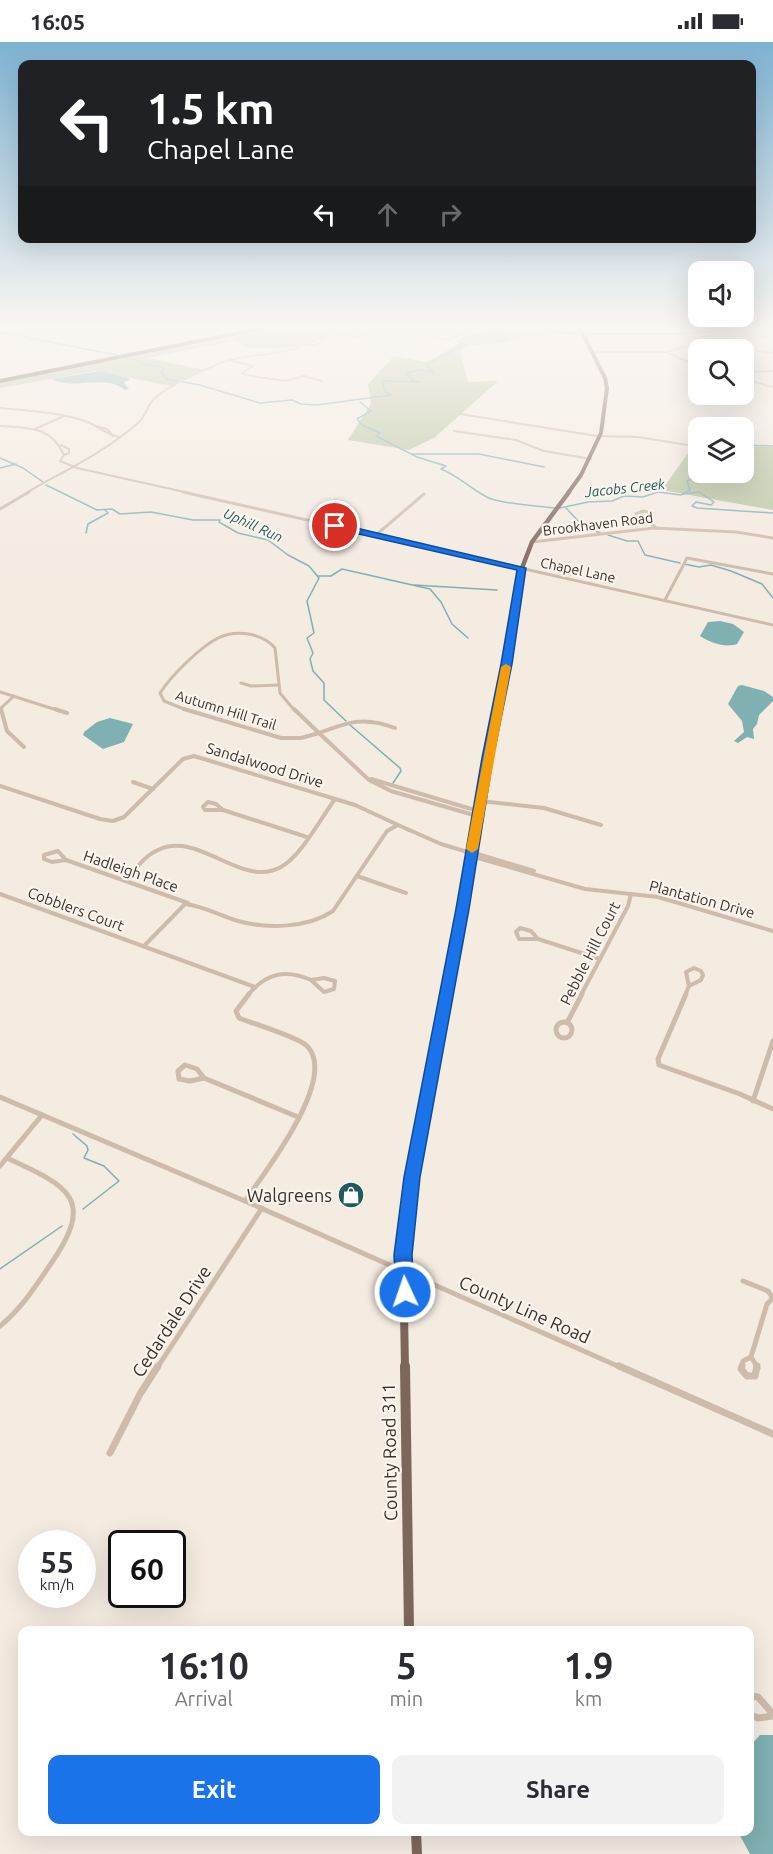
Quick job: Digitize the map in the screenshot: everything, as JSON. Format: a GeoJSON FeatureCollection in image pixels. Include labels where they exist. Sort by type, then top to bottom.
{"type":"FeatureCollection","features":[{"type":"Feature","properties":{"kind":"main road","name":"County Road 311"},"geometry":{"type":"LineString","coordinates":[[409,1626],[404,1234],[412,1177],[522,568],[532,542],[591,459],[600,437],[603,411]]}},
{"type":"Feature","properties":{"kind":"main road"},"geometry":{"type":"LineString","coordinates":[[416,1836],[417,1854]]}},
{"type":"Feature","properties":{"kind":"street"},"geometry":{"type":"LineString","coordinates":[[20,411],[64,416],[107,429],[113,436],[119,437]]}},
{"type":"Feature","properties":{"kind":"street"},"geometry":{"type":"LineString","coordinates":[[0,509],[74,467],[119,437],[142,421],[146,411]]}},
{"type":"Feature","properties":{"kind":"street"},"geometry":{"type":"LineString","coordinates":[[454,413],[600,437],[638,437],[688,445]]}},
{"type":"Feature","properties":{"kind":"street"},"geometry":{"type":"LineString","coordinates":[[35,429],[64,416]]}},
{"type":"Feature","properties":{"kind":"street"},"geometry":{"type":"LineString","coordinates":[[0,426],[35,429],[54,436],[61,445],[64,455],[69,453],[69,449],[61,445]]}},
{"type":"Feature","properties":{"kind":"street"},"geometry":{"type":"LineString","coordinates":[[454,431],[516,440],[544,451],[591,459]]}},
{"type":"Feature","properties":{"kind":"street","name":"Chapel Lane"},"geometry":{"type":"LineString","coordinates":[[64,455],[60,459],[62,464],[74,467],[773,625]]}},
{"type":"Feature","properties":{"kind":"street"},"geometry":{"type":"LineString","coordinates":[[376,535],[424,494]]}},
{"type":"Feature","properties":{"kind":"street"},"geometry":{"type":"LineString","coordinates":[[650,522],[652,513],[643,511],[636,514],[638,518],[650,522],[656,528]]}},
{"type":"Feature","properties":{"kind":"street","name":"Brookhaven Road"},"geometry":{"type":"LineString","coordinates":[[532,542],[656,528],[736,532],[773,538]]}},
{"type":"Feature","properties":{"kind":"street"},"geometry":{"type":"LineString","coordinates":[[665,600],[685,560],[689,558],[737,569],[773,574]]}},
{"type":"Feature","properties":{"kind":"street","name":"Autumn Hill Trail"},"geometry":{"type":"LineString","coordinates":[[319,733],[302,738],[281,738],[177,707],[164,701],[161,696],[163,687],[212,643],[223,637],[236,634],[262,638],[274,645],[279,685],[284,700],[319,733],[366,778],[391,791],[478,813]]}},
{"type":"Feature","properties":{"kind":"street"},"geometry":{"type":"LineString","coordinates":[[241,683],[251,686],[279,685]]}},
{"type":"Feature","properties":{"kind":"street"},"geometry":{"type":"LineString","coordinates":[[0,692],[68,713]]}},
{"type":"Feature","properties":{"kind":"street"},"geometry":{"type":"LineString","coordinates":[[14,696],[1,708],[1,718],[7,736],[24,747]]}},
{"type":"Feature","properties":{"kind":"street"},"geometry":{"type":"LineString","coordinates":[[319,733],[359,720],[375,721],[395,728]]}},
{"type":"Feature","properties":{"kind":"street","name":"Sandalwood Drive"},"geometry":{"type":"LineString","coordinates":[[0,786],[100,819],[113,820],[124,816],[183,759],[191,756],[360,807],[409,831],[471,854]]}},
{"type":"Feature","properties":{"kind":"street"},"geometry":{"type":"LineString","coordinates":[[133,782],[153,789]]}},
{"type":"Feature","properties":{"kind":"street"},"geometry":{"type":"LineString","coordinates":[[125,881],[155,851],[172,846],[185,847],[259,871],[274,870],[286,863],[335,799]]}},
{"type":"Feature","properties":{"kind":"street"},"geometry":{"type":"LineString","coordinates":[[480,801],[544,808],[601,825]]}},
{"type":"Feature","properties":{"kind":"street"},"geometry":{"type":"LineString","coordinates":[[223,810],[307,837]]}},
{"type":"Feature","properties":{"kind":"street","name":"Hadleigh Place"},"geometry":{"type":"LineString","coordinates":[[66,860],[60,852],[55,850],[48,852],[43,858],[48,862],[66,860],[246,922],[313,922],[327,917],[333,911],[391,827],[397,826],[409,831]]}},
{"type":"Feature","properties":{"kind":"street","name":"Plantation Drive"},"geometry":{"type":"LineString","coordinates":[[471,854],[598,892],[658,897],[773,931]]}},
{"type":"Feature","properties":{"kind":"street"},"geometry":{"type":"LineString","coordinates":[[357,876],[406,892]]}},
{"type":"Feature","properties":{"kind":"street","name":"Cobblers Court"},"geometry":{"type":"LineString","coordinates":[[0,894],[255,987]]}},
{"type":"Feature","properties":{"kind":"street","name":"Pebble Hill Court"},"geometry":{"type":"LineString","coordinates":[[568,1021],[628,906],[631,894]]}},
{"type":"Feature","properties":{"kind":"street"},"geometry":{"type":"LineString","coordinates":[[144,946],[182,906],[188,903]]}},
{"type":"Feature","properties":{"kind":"street"},"geometry":{"type":"LineString","coordinates":[[538,939],[600,959]]}},
{"type":"Feature","properties":{"kind":"street"},"geometry":{"type":"LineString","coordinates":[[246,1201],[298,1118],[314,1080],[315,1058],[309,1048],[300,1041],[237,1016],[238,1009],[265,978],[279,973],[298,975],[311,980],[324,992],[331,991],[336,985],[331,978],[311,980]]}},
{"type":"Feature","properties":{"kind":"street"},"geometry":{"type":"LineString","coordinates":[[689,986],[658,1059],[659,1065],[773,1109]]}},
{"type":"Feature","properties":{"kind":"street"},"geometry":{"type":"LineString","coordinates":[[753,1101],[773,1041]]}},
{"type":"Feature","properties":{"kind":"street"},"geometry":{"type":"LineString","coordinates":[[204,1078],[182,1081],[177,1074],[182,1066],[189,1065],[197,1069],[204,1078],[298,1118]]}},
{"type":"Feature","properties":{"kind":"street","name":"County Line Road"},"geometry":{"type":"LineString","coordinates":[[0,1097],[246,1201],[773,1434]]}},
{"type":"Feature","properties":{"kind":"street"},"geometry":{"type":"LineString","coordinates":[[0,1166],[42,1115]]}},
{"type":"Feature","properties":{"kind":"street"},"geometry":{"type":"LineString","coordinates":[[0,1326],[16,1313],[64,1245],[75,1217],[72,1202],[59,1184],[7,1158]]}},
{"type":"Feature","properties":{"kind":"street","name":"Cedardale Drive"},"geometry":{"type":"LineString","coordinates":[[110,1453],[140,1394],[262,1208]]}},
{"type":"Feature","properties":{"kind":"street"},"geometry":{"type":"LineString","coordinates":[[743,1281],[768,1291],[773,1298],[767,1305],[751,1356]]}},
{"type":"Feature","properties":{"kind":"street"},"geometry":{"type":"LineString","coordinates":[[754,1696],[758,1697],[773,1715],[758,1718],[754,1716]]}},
{"type":"Feature","properties":{"kind":"green space"},"geometry":{"type":"Polygon","coordinates":[[[367,411],[465,411],[434,438],[409,450],[348,440],[367,411]]]}},
{"type":"Feature","properties":{"kind":"green space"},"geometry":{"type":"Polygon","coordinates":[[[754,446],[773,447],[773,510],[662,490],[688,453],[688,483],[754,483],[754,446]]]}},
{"type":"Feature","properties":{"kind":"water"},"geometry":{"type":"Polygon","coordinates":[[[720,621],[733,624],[744,632],[737,644],[718,644],[700,636],[708,622],[720,621]]]}},
{"type":"Feature","properties":{"kind":"water"},"geometry":{"type":"Polygon","coordinates":[[[738,686],[764,691],[773,697],[773,701],[759,715],[753,729],[754,739],[747,737],[738,743],[734,741],[744,732],[742,721],[728,704],[738,686]]]}},
{"type":"Feature","properties":{"kind":"water"},"geometry":{"type":"Polygon","coordinates":[[[110,718],[133,724],[124,742],[103,749],[83,735],[97,722],[110,718]]]}},
{"type":"Feature","properties":{"kind":"water"},"geometry":{"type":"Polygon","coordinates":[[[760,1735],[773,1735],[773,1854],[750,1854],[740,1836],[754,1836],[754,1742],[760,1735]]]}},
{"type":"Feature","properties":{"kind":"waterway","name":"Jacobs Creek"},"geometry":{"type":"LineString","coordinates":[[370,411],[357,419],[362,425],[380,433],[376,436],[417,457],[446,466],[441,469],[483,495],[503,502],[555,508]]}},
{"type":"Feature","properties":{"kind":"waterway","name":"Jacobs Creek"},"geometry":{"type":"LineString","coordinates":[[754,445],[773,446]]}},
{"type":"Feature","properties":{"kind":"waterway"},"geometry":{"type":"LineString","coordinates":[[412,454],[479,454],[544,467]]}},
{"type":"Feature","properties":{"kind":"waterway","name":"Uphill Run"},"geometry":{"type":"LineString","coordinates":[[0,458],[15,464]]}},
{"type":"Feature","properties":{"kind":"waterway"},"geometry":{"type":"LineString","coordinates":[[0,468],[15,464]]}},
{"type":"Feature","properties":{"kind":"waterway","name":"Uphill Run"},"geometry":{"type":"LineString","coordinates":[[15,464],[43,482]]}},
{"type":"Feature","properties":{"kind":"waterway","name":"Jacobs Creek"},"geometry":{"type":"LineString","coordinates":[[560,508],[588,502],[612,501],[624,496],[643,497],[658,492],[681,495],[690,490],[688,481]]}},
{"type":"Feature","properties":{"kind":"waterway","name":"Uphill Run"},"geometry":{"type":"LineString","coordinates":[[46,485],[97,510],[112,509],[120,514],[151,512],[193,520],[220,520],[219,522],[238,533],[268,540],[288,555],[309,566],[319,578],[307,601],[314,633],[307,638],[313,653],[310,659],[313,671],[324,683],[324,700],[346,721]]}},
{"type":"Feature","properties":{"kind":"waterway"},"geometry":{"type":"LineString","coordinates":[[683,494],[699,492],[714,502],[711,505],[696,502],[692,506],[697,508],[773,513]]}},
{"type":"Feature","properties":{"kind":"waterway"},"geometry":{"type":"LineString","coordinates":[[566,508],[581,524],[600,533]]}},
{"type":"Feature","properties":{"kind":"waterway"},"geometry":{"type":"LineString","coordinates":[[86,533],[88,524],[108,513],[105,510]]}},
{"type":"Feature","properties":{"kind":"waterway"},"geometry":{"type":"LineString","coordinates":[[608,535],[627,541],[638,541],[645,555],[680,563]]}},
{"type":"Feature","properties":{"kind":"waterway"},"geometry":{"type":"LineString","coordinates":[[684,564],[699,567],[711,565],[731,571],[762,584],[773,598]]}},
{"type":"Feature","properties":{"kind":"waterway"},"geometry":{"type":"LineString","coordinates":[[318,576],[331,576],[342,569],[430,589],[441,602],[452,624],[468,638]]}},
{"type":"Feature","properties":{"kind":"waterway"},"geometry":{"type":"LineString","coordinates":[[414,585],[497,590]]}},
{"type":"Feature","properties":{"kind":"waterway","name":"Uphill Run"},"geometry":{"type":"LineString","coordinates":[[350,725],[400,768],[401,771],[393,783]]}},
{"type":"Feature","properties":{"kind":"waterway"},"geometry":{"type":"LineString","coordinates":[[73,1134],[87,1146],[88,1150],[84,1158],[104,1166],[119,1181],[83,1209]]}},
{"type":"Feature","properties":{"kind":"waterway"},"geometry":{"type":"LineString","coordinates":[[0,1269],[62,1226]]}},
{"type":"Feature","properties":{"kind":"slow traffic"},"geometry":{"type":"LineString","coordinates":[[472,849],[487,758],[506,667]]}},
{"type":"Feature","properties":{"kind":"place","name":"Walgreens"},"geometry":{"type":"Point","coordinates":[351,1195]}},
{"type":"Feature","properties":{"kind":"route"},"geometry":{"type":"LineString","coordinates":[[335,526],[522,568],[412,1177],[403,1255],[405,1292]]}}]}
